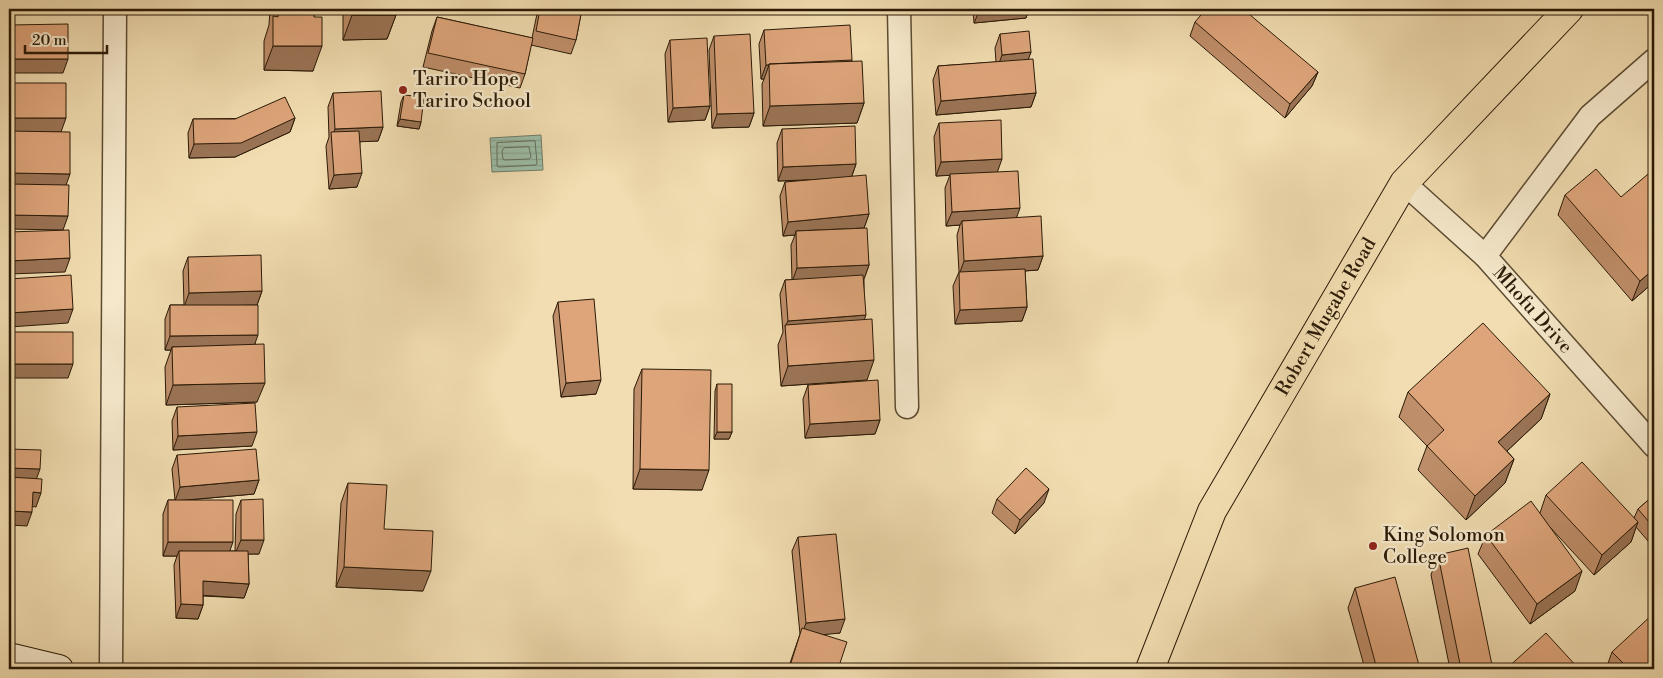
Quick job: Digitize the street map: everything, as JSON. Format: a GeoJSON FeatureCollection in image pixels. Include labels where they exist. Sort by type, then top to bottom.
{"type":"FeatureCollection","features":[{"type":"Feature","properties":{"kind":"main road","name":"Robert Mugabe Road"},"geometry":{"type":"LineString","coordinates":[[1150,669],[1212,511],[1404,183],[1569,9]]}},
{"type":"Feature","properties":{"kind":"street"},"geometry":{"type":"LineString","coordinates":[[111,669],[116,9]]}},
{"type":"Feature","properties":{"kind":"street"},"geometry":{"type":"LineString","coordinates":[[899,9],[907,407]]}},
{"type":"Feature","properties":{"kind":"street"},"geometry":{"type":"LineString","coordinates":[[1485,256],[1590,116],[1654,60]]}},
{"type":"Feature","properties":{"kind":"street","name":"Mhofu Drive"},"geometry":{"type":"LineString","coordinates":[[1404,183],[1485,256],[1654,446]]}},
{"type":"Feature","properties":{"kind":"street"},"geometry":{"type":"LineString","coordinates":[[9,656],[59,669]]}},
{"type":"Feature","properties":{"kind":"water"},"geometry":{"type":"Polygon","coordinates":[[[541,135],[543,170],[492,172],[490,138],[541,135]]]}},
{"type":"Feature","properties":{"kind":"building"},"geometry":{"type":"Polygon","coordinates":[[[278,9],[314,9],[314,17],[322,17],[322,46],[273,46],[273,16],[278,17],[278,9]]]}},
{"type":"Feature","properties":{"kind":"building"},"geometry":{"type":"Polygon","coordinates":[[[352,9],[396,9],[396,15],[352,15],[352,9]]]}},
{"type":"Feature","properties":{"kind":"building"},"geometry":{"type":"Polygon","coordinates":[[[540,9],[582,9],[576,40],[536,31],[540,9]]]}},
{"type":"Feature","properties":{"kind":"building"},"geometry":{"type":"Polygon","coordinates":[[[1206,9],[1243,9],[1318,72],[1290,104],[1195,22],[1206,9]]]}},
{"type":"Feature","properties":{"kind":"building"},"geometry":{"type":"Polygon","coordinates":[[[437,17],[533,38],[525,74],[428,53],[437,17]]]}},
{"type":"Feature","properties":{"kind":"building"},"geometry":{"type":"Polygon","coordinates":[[[68,24],[68,59],[9,59],[9,25],[68,24]]]}},
{"type":"Feature","properties":{"kind":"building"},"geometry":{"type":"Polygon","coordinates":[[[850,25],[852,60],[766,65],[764,30],[850,25]]]}},
{"type":"Feature","properties":{"kind":"building"},"geometry":{"type":"Polygon","coordinates":[[[1029,31],[1031,52],[1002,55],[1000,34],[1029,31]]]}},
{"type":"Feature","properties":{"kind":"building"},"geometry":{"type":"Polygon","coordinates":[[[750,34],[754,113],[717,114],[714,36],[750,34]]]}},
{"type":"Feature","properties":{"kind":"building"},"geometry":{"type":"Polygon","coordinates":[[[707,38],[710,106],[673,108],[670,40],[707,38]]]}},
{"type":"Feature","properties":{"kind":"building"},"geometry":{"type":"Polygon","coordinates":[[[1033,59],[1036,93],[941,101],[938,66],[1033,59]]]}},
{"type":"Feature","properties":{"kind":"building"},"geometry":{"type":"Polygon","coordinates":[[[862,61],[864,103],[770,106],[769,64],[862,61]]]}},
{"type":"Feature","properties":{"kind":"building"},"geometry":{"type":"Polygon","coordinates":[[[9,83],[66,83],[66,118],[9,118],[9,83]]]}},
{"type":"Feature","properties":{"kind":"building"},"geometry":{"type":"Polygon","coordinates":[[[381,91],[383,127],[335,129],[333,93],[381,91]]]}},
{"type":"Feature","properties":{"kind":"building"},"geometry":{"type":"Polygon","coordinates":[[[404,95],[424,97],[421,122],[400,119],[404,95]]]}},
{"type":"Feature","properties":{"kind":"building"},"geometry":{"type":"Polygon","coordinates":[[[285,97],[295,118],[241,143],[194,144],[193,119],[235,119],[285,97]]]}},
{"type":"Feature","properties":{"kind":"building"},"geometry":{"type":"Polygon","coordinates":[[[1001,120],[1002,159],[941,162],[939,123],[1001,120]]]}},
{"type":"Feature","properties":{"kind":"building"},"geometry":{"type":"Polygon","coordinates":[[[855,126],[856,164],[783,167],[782,129],[855,126]]]}},
{"type":"Feature","properties":{"kind":"building"},"geometry":{"type":"Polygon","coordinates":[[[9,131],[70,132],[70,174],[9,173],[9,131]]]}},
{"type":"Feature","properties":{"kind":"building"},"geometry":{"type":"Polygon","coordinates":[[[359,131],[362,173],[334,175],[331,132],[359,131]]]}},
{"type":"Feature","properties":{"kind":"building"},"geometry":{"type":"Polygon","coordinates":[[[1596,169],[1621,197],[1654,169],[1654,269],[1640,281],[1565,195],[1596,169]]]}},
{"type":"Feature","properties":{"kind":"building"},"geometry":{"type":"Polygon","coordinates":[[[1018,171],[1020,208],[952,212],[950,174],[1018,171]]]}},
{"type":"Feature","properties":{"kind":"building"},"geometry":{"type":"Polygon","coordinates":[[[866,175],[869,214],[788,222],[785,182],[866,175]]]}},
{"type":"Feature","properties":{"kind":"building"},"geometry":{"type":"Polygon","coordinates":[[[9,184],[69,185],[68,216],[9,215],[9,184]]]}},
{"type":"Feature","properties":{"kind":"building"},"geometry":{"type":"Polygon","coordinates":[[[1041,216],[1043,256],[964,261],[962,221],[1041,216]]]}},
{"type":"Feature","properties":{"kind":"building"},"geometry":{"type":"Polygon","coordinates":[[[867,228],[869,265],[797,268],[796,231],[867,228]]]}},
{"type":"Feature","properties":{"kind":"building"},"geometry":{"type":"Polygon","coordinates":[[[69,230],[70,258],[9,261],[9,232],[69,230]]]}},
{"type":"Feature","properties":{"kind":"building"},"geometry":{"type":"Polygon","coordinates":[[[261,255],[262,291],[189,293],[188,257],[261,255]]]}},
{"type":"Feature","properties":{"kind":"building"},"geometry":{"type":"Polygon","coordinates":[[[1025,269],[1027,307],[960,310],[959,272],[1025,269]]]}},
{"type":"Feature","properties":{"kind":"building"},"geometry":{"type":"Polygon","coordinates":[[[71,275],[73,309],[9,313],[9,279],[71,275]]]}},
{"type":"Feature","properties":{"kind":"building"},"geometry":{"type":"Polygon","coordinates":[[[863,275],[866,315],[788,321],[785,280],[863,275]]]}},
{"type":"Feature","properties":{"kind":"building"},"geometry":{"type":"Polygon","coordinates":[[[594,299],[601,380],[566,383],[558,302],[594,299]]]}},
{"type":"Feature","properties":{"kind":"building"},"geometry":{"type":"Polygon","coordinates":[[[170,305],[258,305],[258,335],[170,336],[170,305]]]}},
{"type":"Feature","properties":{"kind":"building"},"geometry":{"type":"Polygon","coordinates":[[[872,319],[874,360],[788,366],[785,325],[872,319]]]}},
{"type":"Feature","properties":{"kind":"building"},"geometry":{"type":"Polygon","coordinates":[[[1483,323],[1550,394],[1498,442],[1514,459],[1475,496],[1427,446],[1444,430],[1408,392],[1483,323]]]}},
{"type":"Feature","properties":{"kind":"building"},"geometry":{"type":"Polygon","coordinates":[[[9,332],[73,332],[73,364],[9,364],[9,332]]]}},
{"type":"Feature","properties":{"kind":"building"},"geometry":{"type":"Polygon","coordinates":[[[264,344],[265,383],[173,385],[172,347],[264,344]]]}},
{"type":"Feature","properties":{"kind":"building"},"geometry":{"type":"Polygon","coordinates":[[[642,369],[711,370],[709,470],[640,469],[642,369]]]}},
{"type":"Feature","properties":{"kind":"building"},"geometry":{"type":"Polygon","coordinates":[[[878,380],[880,420],[810,424],[808,385],[878,380]]]}},
{"type":"Feature","properties":{"kind":"building"},"geometry":{"type":"Polygon","coordinates":[[[717,384],[732,384],[732,432],[717,432],[717,384]]]}},
{"type":"Feature","properties":{"kind":"building"},"geometry":{"type":"Polygon","coordinates":[[[255,403],[257,432],[178,436],[177,407],[255,403]]]}},
{"type":"Feature","properties":{"kind":"building"},"geometry":{"type":"Polygon","coordinates":[[[9,449],[41,450],[40,469],[9,468],[9,449]]]}},
{"type":"Feature","properties":{"kind":"building"},"geometry":{"type":"Polygon","coordinates":[[[256,449],[259,480],[180,487],[177,455],[256,449]]]}},
{"type":"Feature","properties":{"kind":"building"},"geometry":{"type":"Polygon","coordinates":[[[1582,462],[1638,522],[1602,555],[1546,495],[1582,462]]]}},
{"type":"Feature","properties":{"kind":"building"},"geometry":{"type":"Polygon","coordinates":[[[1026,468],[1049,489],[1020,520],[997,499],[1026,468]]]}},
{"type":"Feature","properties":{"kind":"building"},"geometry":{"type":"Polygon","coordinates":[[[9,477],[42,479],[41,493],[33,492],[32,512],[9,511],[9,477]]]}},
{"type":"Feature","properties":{"kind":"building"},"geometry":{"type":"Polygon","coordinates":[[[348,483],[387,485],[384,529],[433,531],[431,571],[344,567],[348,483]]]}},
{"type":"Feature","properties":{"kind":"building"},"geometry":{"type":"Polygon","coordinates":[[[1654,495],[1654,528],[1638,509],[1654,495]]]}},
{"type":"Feature","properties":{"kind":"building"},"geometry":{"type":"Polygon","coordinates":[[[263,499],[264,540],[241,540],[241,500],[263,499]]]}},
{"type":"Feature","properties":{"kind":"building"},"geometry":{"type":"Polygon","coordinates":[[[168,500],[233,500],[233,542],[168,542],[168,500]]]}},
{"type":"Feature","properties":{"kind":"building"},"geometry":{"type":"Polygon","coordinates":[[[1531,501],[1582,571],[1537,604],[1486,535],[1531,501]]]}},
{"type":"Feature","properties":{"kind":"building"},"geometry":{"type":"Polygon","coordinates":[[[836,534],[845,619],[806,623],[798,537],[836,534]]]}},
{"type":"Feature","properties":{"kind":"building"},"geometry":{"type":"Polygon","coordinates":[[[1468,548],[1492,665],[1461,669],[1438,555],[1468,548]]]}},
{"type":"Feature","properties":{"kind":"building"},"geometry":{"type":"Polygon","coordinates":[[[179,551],[248,551],[249,584],[203,581],[203,605],[181,604],[179,551]]]}},
{"type":"Feature","properties":{"kind":"building"},"geometry":{"type":"Polygon","coordinates":[[[1395,577],[1420,669],[1377,669],[1355,588],[1395,577]]]}},
{"type":"Feature","properties":{"kind":"building"},"geometry":{"type":"Polygon","coordinates":[[[1654,613],[1654,669],[1629,669],[1612,652],[1654,613]]]}},
{"type":"Feature","properties":{"kind":"building"},"geometry":{"type":"Polygon","coordinates":[[[802,628],[847,642],[838,669],[789,669],[802,628]]]}},
{"type":"Feature","properties":{"kind":"building"},"geometry":{"type":"Polygon","coordinates":[[[1546,633],[1579,669],[1506,669],[1546,633]]]}},
{"type":"Feature","properties":{"kind":"place","name":"Tariro Hope Tariro School"},"geometry":{"type":"Point","coordinates":[403,90]}},
{"type":"Feature","properties":{"kind":"place","name":"King Solomon College"},"geometry":{"type":"Point","coordinates":[1373,546]}}]}
